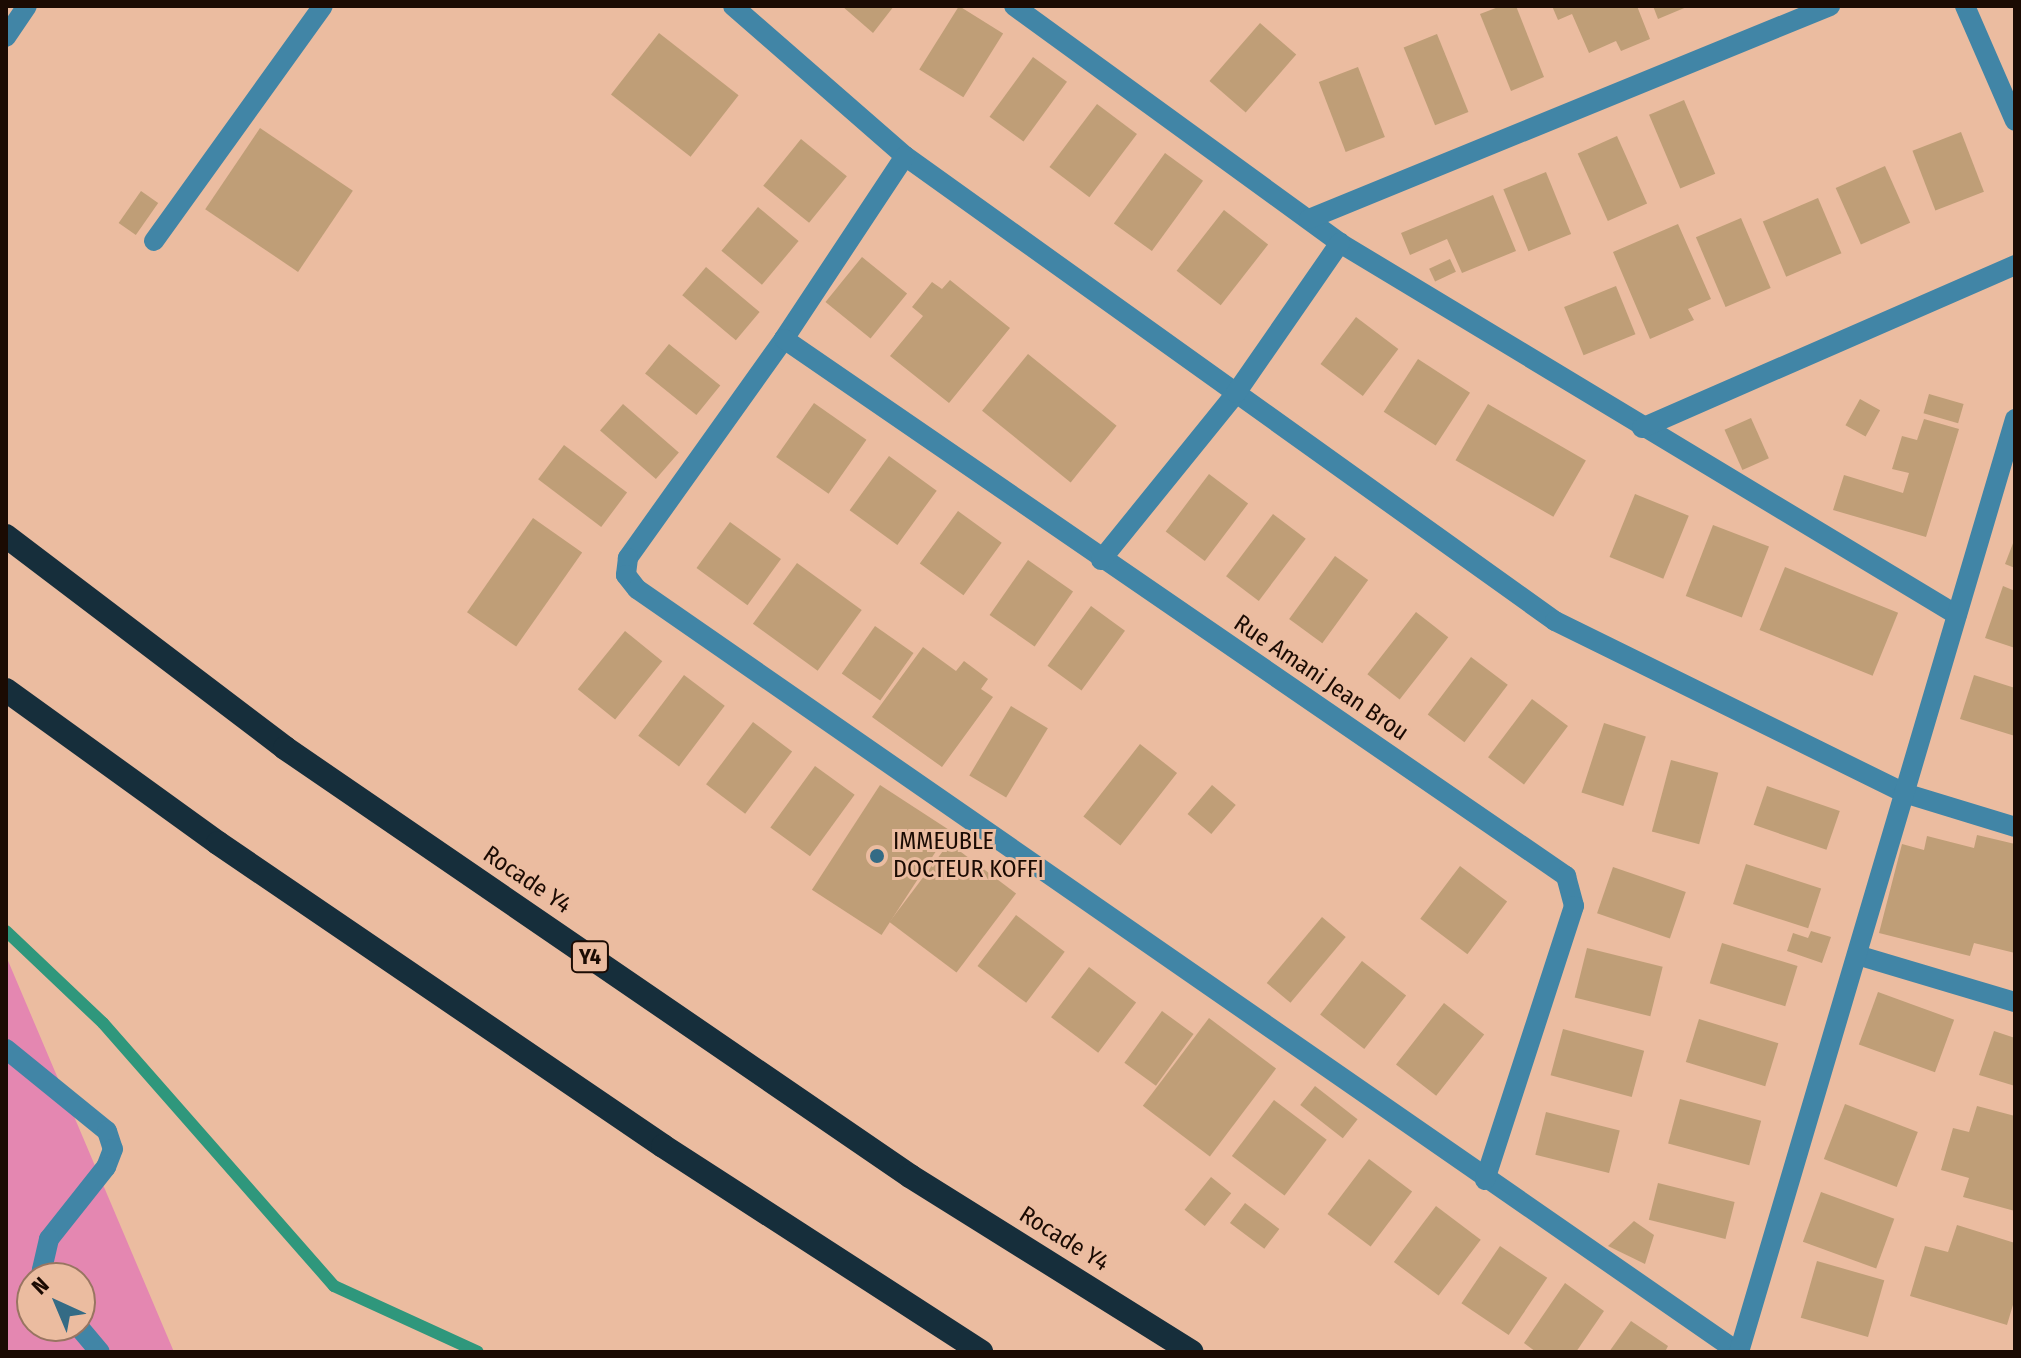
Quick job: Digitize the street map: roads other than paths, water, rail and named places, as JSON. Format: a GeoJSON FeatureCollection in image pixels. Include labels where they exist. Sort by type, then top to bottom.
{"type":"FeatureCollection","features":[{"type":"Feature","properties":{"kind":"highway","name":"Rocade Y4"},"geometry":{"type":"LineString","coordinates":[[6,536],[285,748],[910,1176],[1192,1352]]}},
{"type":"Feature","properties":{"kind":"highway"},"geometry":{"type":"LineString","coordinates":[[6,690],[218,843],[650,1137],[981,1352]]}},
{"type":"Feature","properties":{"kind":"street"},"geometry":{"type":"LineString","coordinates":[[6,37],[27,6]]}},
{"type":"Feature","properties":{"kind":"street"},"geometry":{"type":"LineString","coordinates":[[154,241],[323,6]]}},
{"type":"Feature","properties":{"kind":"street"},"geometry":{"type":"LineString","coordinates":[[733,6],[905,156],[1555,621],[1904,793],[2015,827]]}},
{"type":"Feature","properties":{"kind":"street"},"geometry":{"type":"LineString","coordinates":[[1014,6],[1340,243],[1642,428],[1957,615]]}},
{"type":"Feature","properties":{"kind":"street"},"geometry":{"type":"LineString","coordinates":[[1309,219],[1830,6]]}},
{"type":"Feature","properties":{"kind":"street"},"geometry":{"type":"LineString","coordinates":[[1965,6],[2015,121]]}},
{"type":"Feature","properties":{"kind":"street"},"geometry":{"type":"LineString","coordinates":[[905,156],[784,339],[628,558],[626,575],[637,589],[1485,1180],[1739,1352],[2015,419]]}},
{"type":"Feature","properties":{"kind":"street"},"geometry":{"type":"LineString","coordinates":[[1101,560],[1236,393],[1340,243]]}},
{"type":"Feature","properties":{"kind":"street"},"geometry":{"type":"LineString","coordinates":[[1642,428],[2015,265]]}},
{"type":"Feature","properties":{"kind":"street","name":"Rue Amani Jean Brou"},"geometry":{"type":"LineString","coordinates":[[784,339],[1101,560],[1566,876],[1574,906],[1485,1180]]}},
{"type":"Feature","properties":{"kind":"street"},"geometry":{"type":"LineString","coordinates":[[1857,955],[2015,1002]]}},
{"type":"Feature","properties":{"kind":"street"},"geometry":{"type":"LineString","coordinates":[[6,1049],[107,1131],[113,1149],[106,1167],[49,1239],[44,1262]]}},
{"type":"Feature","properties":{"kind":"waterway"},"geometry":{"type":"LineString","coordinates":[[6,931],[103,1023],[334,1286],[478,1352]]}},
{"type":"Feature","properties":{"kind":"place","name":"IMMEUBLE DOCTEUR KOFFI"},"geometry":{"type":"Point","coordinates":[877,856]}}]}
